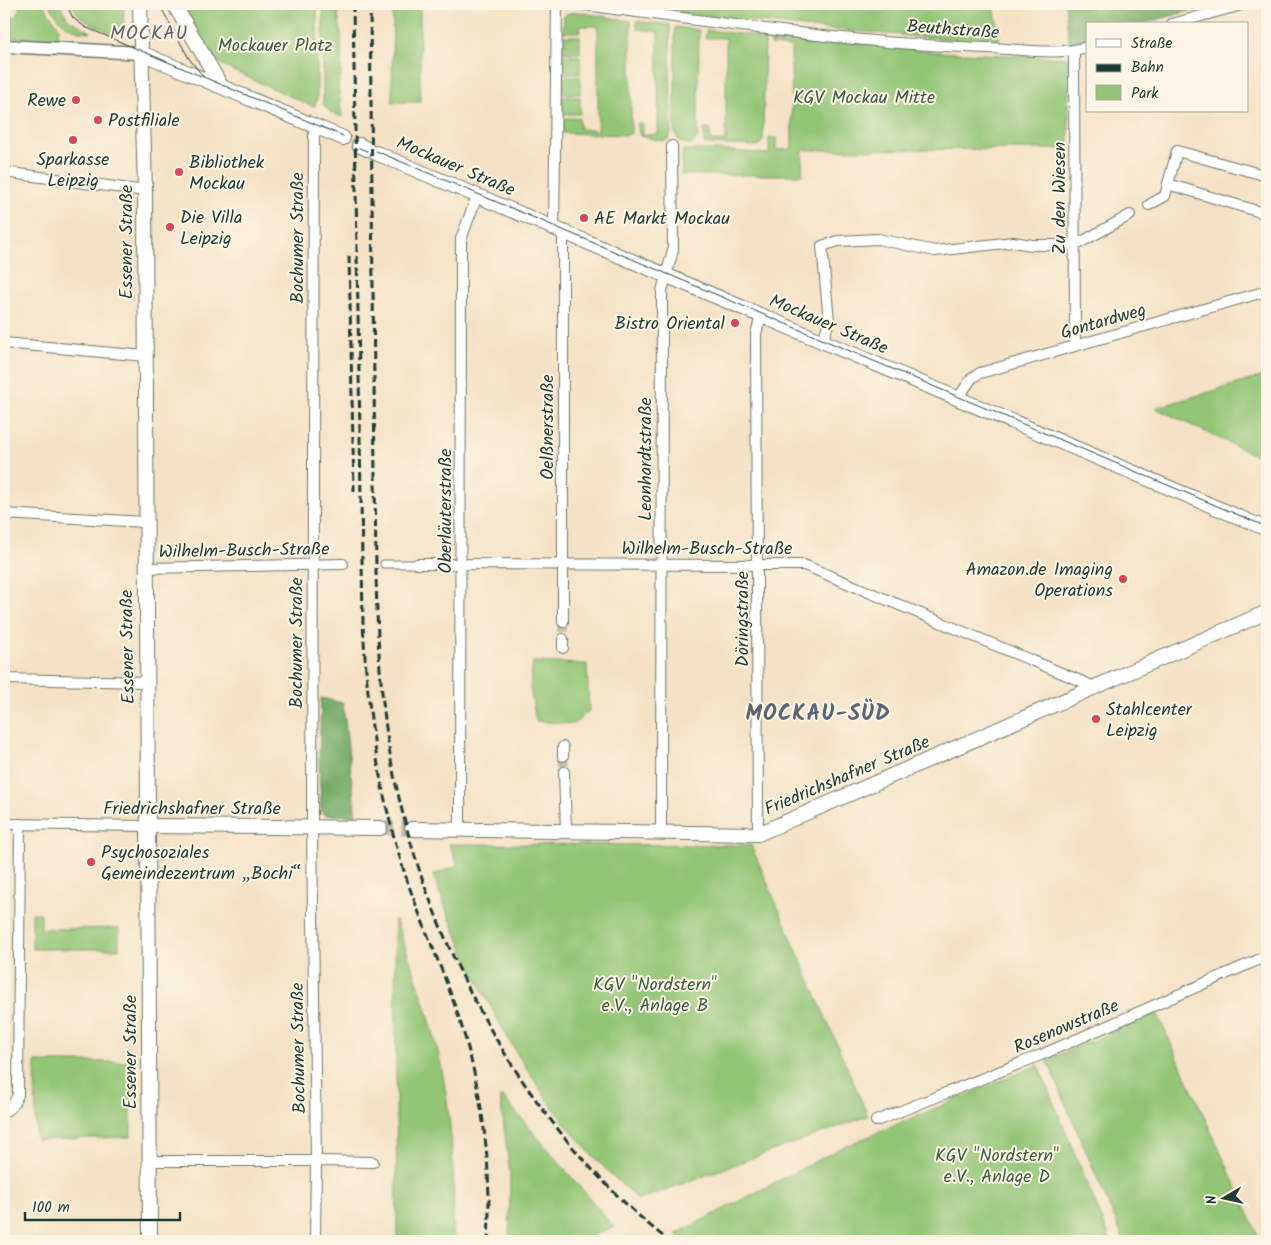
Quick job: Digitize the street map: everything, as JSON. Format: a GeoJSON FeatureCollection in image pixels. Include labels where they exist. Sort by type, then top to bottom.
{"type":"FeatureCollection","features":[{"type":"Feature","properties":{"kind":"main road","name":"Essener Straße"},"geometry":{"type":"LineString","coordinates":[[140,4],[145,191],[145,568],[150,1241]]}},
{"type":"Feature","properties":{"kind":"main road"},"geometry":{"type":"LineString","coordinates":[[174,4],[218,83]]}},
{"type":"Feature","properties":{"kind":"main road"},"geometry":{"type":"LineString","coordinates":[[141,53],[218,83],[343,138]]}},
{"type":"Feature","properties":{"kind":"main road","name":"Mockauer Straße"},"geometry":{"type":"LineString","coordinates":[[367,149],[1267,529]]}},
{"type":"Feature","properties":{"kind":"main road","name":"Friedrichshafner Straße"},"geometry":{"type":"LineString","coordinates":[[412,829],[758,834],[1267,612]]}},
{"type":"Feature","properties":{"kind":"main road","name":"Friedrichshafner Straße"},"geometry":{"type":"LineString","coordinates":[[147,826],[380,828]]}},
{"type":"Feature","properties":{"kind":"street","name":"Oelßnerstraße"},"geometry":{"type":"LineString","coordinates":[[557,4],[563,622]]}},
{"type":"Feature","properties":{"kind":"street","name":"Beuthstraße"},"geometry":{"type":"LineString","coordinates":[[578,4],[702,21],[938,46],[1074,50],[1086,47]]}},
{"type":"Feature","properties":{"kind":"street"},"geometry":{"type":"LineString","coordinates":[[1179,22],[1245,4]]}},
{"type":"Feature","properties":{"kind":"street"},"geometry":{"type":"LineString","coordinates":[[4,46],[141,53]]}},
{"type":"Feature","properties":{"kind":"street","name":"Zu den Wiesen"},"geometry":{"type":"LineString","coordinates":[[1074,50],[1075,346]]}},
{"type":"Feature","properties":{"kind":"street","name":"Bochumer Straße"},"geometry":{"type":"LineString","coordinates":[[314,125],[312,828],[316,1161],[315,1241]]}},
{"type":"Feature","properties":{"kind":"street","name":"Leonhardtstraße"},"geometry":{"type":"LineString","coordinates":[[661,833],[662,291],[673,250],[672,146]]}},
{"type":"Feature","properties":{"kind":"street"},"geometry":{"type":"LineString","coordinates":[[1149,205],[1164,196],[1177,151],[1267,176]]}},
{"type":"Feature","properties":{"kind":"street"},"geometry":{"type":"LineString","coordinates":[[4,172],[145,191]]}},
{"type":"Feature","properties":{"kind":"street"},"geometry":{"type":"LineString","coordinates":[[1168,184],[1267,214]]}},
{"type":"Feature","properties":{"kind":"street","name":"Oberläuterstraße"},"geometry":{"type":"LineString","coordinates":[[460,829],[461,239],[477,196]]}},
{"type":"Feature","properties":{"kind":"street"},"geometry":{"type":"LineString","coordinates":[[823,341],[829,321],[822,246],[838,241],[878,240],[935,251],[1013,242],[1032,245],[1076,245],[1130,215]]}},
{"type":"Feature","properties":{"kind":"street","name":"Gontardweg"},"geometry":{"type":"LineString","coordinates":[[958,398],[972,378],[980,373],[1267,291]]}},
{"type":"Feature","properties":{"kind":"street","name":"Döringstraße"},"geometry":{"type":"LineString","coordinates":[[758,834],[756,334],[761,315]]}},
{"type":"Feature","properties":{"kind":"street"},"geometry":{"type":"LineString","coordinates":[[4,344],[145,356]]}},
{"type":"Feature","properties":{"kind":"street"},"geometry":{"type":"LineString","coordinates":[[4,514],[145,522]]}},
{"type":"Feature","properties":{"kind":"street","name":"Wilhelm-Busch-Straße"},"geometry":{"type":"LineString","coordinates":[[145,568],[343,564]]}},
{"type":"Feature","properties":{"kind":"street","name":"Wilhelm-Busch-Straße"},"geometry":{"type":"LineString","coordinates":[[384,564],[804,565],[1095,687]]}},
{"type":"Feature","properties":{"kind":"street"},"geometry":{"type":"LineString","coordinates":[[4,679],[147,682]]}},
{"type":"Feature","properties":{"kind":"street"},"geometry":{"type":"LineString","coordinates":[[564,772],[566,831]]}},
{"type":"Feature","properties":{"kind":"street","name":"Friedrichshafner Straße"},"geometry":{"type":"LineString","coordinates":[[4,824],[147,826]]}},
{"type":"Feature","properties":{"kind":"street"},"geometry":{"type":"LineString","coordinates":[[4,1112],[12,1106],[18,1096],[20,824]]}},
{"type":"Feature","properties":{"kind":"street","name":"Rosenowstraße"},"geometry":{"type":"LineString","coordinates":[[876,1121],[1041,1055],[1267,956]]}},
{"type":"Feature","properties":{"kind":"street"},"geometry":{"type":"LineString","coordinates":[[149,1162],[373,1162]]}},
{"type":"Feature","properties":{"kind":"green space"},"geometry":{"type":"Polygon","coordinates":[[[20,4],[43,4],[59,27],[58,40],[4,37],[4,16],[17,17],[20,4]]]}},
{"type":"Feature","properties":{"kind":"green space"},"geometry":{"type":"Polygon","coordinates":[[[49,4],[60,4],[68,19],[91,32],[83,32],[66,25],[49,4]]]}},
{"type":"Feature","properties":{"kind":"green space"},"geometry":{"type":"Polygon","coordinates":[[[72,4],[124,6],[123,29],[118,34],[114,34],[95,25],[79,15],[72,4]]]}},
{"type":"Feature","properties":{"kind":"green space","name":"Mockauer Platz"},"geometry":{"type":"Polygon","coordinates":[[[183,4],[317,4],[317,99],[314,107],[227,68],[217,61],[208,50],[183,4]]]}},
{"type":"Feature","properties":{"kind":"green space"},"geometry":{"type":"Polygon","coordinates":[[[323,4],[340,4],[338,16],[341,32],[341,77],[338,85],[342,117],[330,112],[323,104],[323,4]]]}},
{"type":"Feature","properties":{"kind":"green space"},"geometry":{"type":"Polygon","coordinates":[[[393,4],[420,4],[420,102],[392,102],[393,4]]]}},
{"type":"Feature","properties":{"kind":"green space","name":"KGV Mockau Mitte"},"geometry":{"type":"Polygon","coordinates":[[[617,4],[994,4],[1000,43],[812,28],[680,13],[677,9],[668,8],[665,11],[617,4]]]}},
{"type":"Feature","properties":{"kind":"green space"},"geometry":{"type":"Polygon","coordinates":[[[1065,4],[1216,4],[1148,22],[1086,22],[1086,39],[1069,43],[1065,4]]]}},
{"type":"Feature","properties":{"kind":"green space"},"geometry":{"type":"Polygon","coordinates":[[[577,12],[631,21],[631,133],[628,135],[598,134],[598,26],[580,26],[580,32],[563,32],[564,16],[568,13],[577,12]]]}},
{"type":"Feature","properties":{"kind":"green space"},"geometry":{"type":"Polygon","coordinates":[[[637,21],[670,25],[671,133],[669,139],[663,141],[640,136],[637,123],[643,124],[643,135],[658,134],[658,32],[637,29],[637,21]]]}},
{"type":"Feature","properties":{"kind":"green space"},"geometry":{"type":"Polygon","coordinates":[[[675,27],[699,30],[698,138],[691,145],[680,142],[675,133],[675,27]]]}},
{"type":"Feature","properties":{"kind":"green space"},"geometry":{"type":"Polygon","coordinates":[[[707,30],[765,37],[763,141],[758,146],[704,144],[704,129],[710,129],[711,141],[726,141],[726,38],[705,38],[707,30]]]}},
{"type":"Feature","properties":{"kind":"green space","name":"KGV Mockau Mitte"},"geometry":{"type":"Polygon","coordinates":[[[775,34],[811,41],[812,38],[938,52],[1068,58],[1069,149],[803,150],[802,175],[681,175],[683,150],[717,150],[769,154],[769,138],[776,138],[776,150],[792,149],[791,47],[771,45],[771,36],[775,34]]]}},
{"type":"Feature","properties":{"kind":"green space"},"geometry":{"type":"Polygon","coordinates":[[[563,36],[580,36],[580,53],[563,53],[563,36]]]}},
{"type":"Feature","properties":{"kind":"green space"},"geometry":{"type":"Polygon","coordinates":[[[563,56],[580,56],[580,74],[563,74],[563,56]]]}},
{"type":"Feature","properties":{"kind":"green space"},"geometry":{"type":"Polygon","coordinates":[[[563,77],[580,77],[580,94],[563,94],[563,77]]]}},
{"type":"Feature","properties":{"kind":"green space"},"geometry":{"type":"Polygon","coordinates":[[[562,97],[580,97],[580,114],[562,114],[562,97]]]}},
{"type":"Feature","properties":{"kind":"green space"},"geometry":{"type":"Polygon","coordinates":[[[562,118],[579,118],[580,129],[595,130],[596,134],[563,133],[562,118]]]}},
{"type":"Feature","properties":{"kind":"green space"},"geometry":{"type":"Polygon","coordinates":[[[1267,375],[1267,461],[1155,408],[1267,375]]]}},
{"type":"Feature","properties":{"kind":"green space"},"geometry":{"type":"Polygon","coordinates":[[[533,662],[587,664],[589,711],[574,724],[536,721],[530,688],[533,662]]]}},
{"type":"Feature","properties":{"kind":"green space"},"geometry":{"type":"Polygon","coordinates":[[[321,698],[343,703],[356,816],[324,815],[321,811],[319,759],[321,698]]]}},
{"type":"Feature","properties":{"kind":"green space","name":"KGV \"Nordstern\" e.V., Anlage B"},"geometry":{"type":"Polygon","coordinates":[[[449,844],[751,845],[868,1116],[638,1200],[596,1159],[572,1132],[529,1072],[492,1009],[460,943],[433,875],[458,865],[449,844]]]}},
{"type":"Feature","properties":{"kind":"green space"},"geometry":{"type":"Polygon","coordinates":[[[32,913],[41,913],[41,929],[119,928],[119,949],[32,949],[32,913]]]}},
{"type":"Feature","properties":{"kind":"green space"},"geometry":{"type":"Polygon","coordinates":[[[395,919],[422,994],[441,1064],[449,1114],[453,1165],[453,1241],[397,1241],[395,919]]]}},
{"type":"Feature","properties":{"kind":"green space"},"geometry":{"type":"Polygon","coordinates":[[[1157,1013],[1261,1241],[1124,1241],[1047,1060],[1157,1013]]]}},
{"type":"Feature","properties":{"kind":"green space"},"geometry":{"type":"Polygon","coordinates":[[[35,1062],[131,1062],[131,1137],[36,1140],[35,1062]]]}},
{"type":"Feature","properties":{"kind":"green space","name":"KGV \"Nordstern\" e.V., Anlage D"},"geometry":{"type":"Polygon","coordinates":[[[1038,1065],[1111,1241],[688,1241],[676,1234],[841,1148],[1038,1065]]]}},
{"type":"Feature","properties":{"kind":"green space"},"geometry":{"type":"Polygon","coordinates":[[[500,1097],[503,1097],[614,1227],[579,1241],[509,1241],[510,1174],[500,1097]]]}},
{"type":"Feature","properties":{"kind":"tunnel"},"geometry":{"type":"LineString","coordinates":[[563,622],[563,639]]}},
{"type":"Feature","properties":{"kind":"tunnel"},"geometry":{"type":"LineString","coordinates":[[563,756],[564,772]]}},
{"type":"Feature","properties":{"kind":"tunnel"},"geometry":{"type":"LineString","coordinates":[[380,828],[412,829]]}},
{"type":"Feature","properties":{"kind":"tram line"},"geometry":{"type":"LineString","coordinates":[[66,4],[73,18],[85,27],[343,136]]}},
{"type":"Feature","properties":{"kind":"tram line"},"geometry":{"type":"LineString","coordinates":[[159,4],[190,60],[203,76]]}},
{"type":"Feature","properties":{"kind":"tram line"},"geometry":{"type":"LineString","coordinates":[[359,148],[367,151]]}},
{"type":"Feature","properties":{"kind":"tram line"},"geometry":{"type":"LineString","coordinates":[[376,151],[1267,527]]}},
{"type":"Feature","properties":{"kind":"railway"},"geometry":{"type":"LineString","coordinates":[[353,4],[363,622],[371,721],[382,787],[398,851],[414,900],[454,1003],[475,1075],[487,1157],[489,1185],[488,1241]]}},
{"type":"Feature","properties":{"kind":"railway"},"geometry":{"type":"LineString","coordinates":[[370,4],[377,618],[387,736],[406,827],[428,895],[455,961],[488,1025],[526,1086],[569,1143],[617,1195],[669,1241]]}},
{"type":"Feature","properties":{"kind":"railway"},"geometry":{"type":"LineString","coordinates":[[349,256],[354,491]]}},
{"type":"Feature","properties":{"kind":"place","name":"Rewe"},"geometry":{"type":"Point","coordinates":[76,100]}},
{"type":"Feature","properties":{"kind":"place","name":"Postfiliale"},"geometry":{"type":"Point","coordinates":[98,120]}},
{"type":"Feature","properties":{"kind":"place","name":"Sparkasse Leipzig"},"geometry":{"type":"Point","coordinates":[73,140]}},
{"type":"Feature","properties":{"kind":"place","name":"Bibliothek Mockau"},"geometry":{"type":"Point","coordinates":[179,172]}},
{"type":"Feature","properties":{"kind":"place","name":"AE Markt Mockau"},"geometry":{"type":"Point","coordinates":[584,218]}},
{"type":"Feature","properties":{"kind":"place","name":"Die Villa Leipzig"},"geometry":{"type":"Point","coordinates":[170,227]}},
{"type":"Feature","properties":{"kind":"place","name":"Bistro Oriental"},"geometry":{"type":"Point","coordinates":[735,323]}},
{"type":"Feature","properties":{"kind":"place","name":"Amazon.de Imaging Operations"},"geometry":{"type":"Point","coordinates":[1123,579]}},
{"type":"Feature","properties":{"kind":"place","name":"Stahlcenter Leipzig"},"geometry":{"type":"Point","coordinates":[1096,719]}},
{"type":"Feature","properties":{"kind":"place","name":"Psychosoziales Gemeindezentrum „Bochi“"},"geometry":{"type":"Point","coordinates":[91,862]}},
{"type":"Feature","properties":{"kind":"district","name":"MOCKAU"},"geometry":{"type":"Point","coordinates":[149,32]}},
{"type":"Feature","properties":{"kind":"district","name":"MOCKAU-SÜD"},"geometry":{"type":"Point","coordinates":[818,712]}}]}
